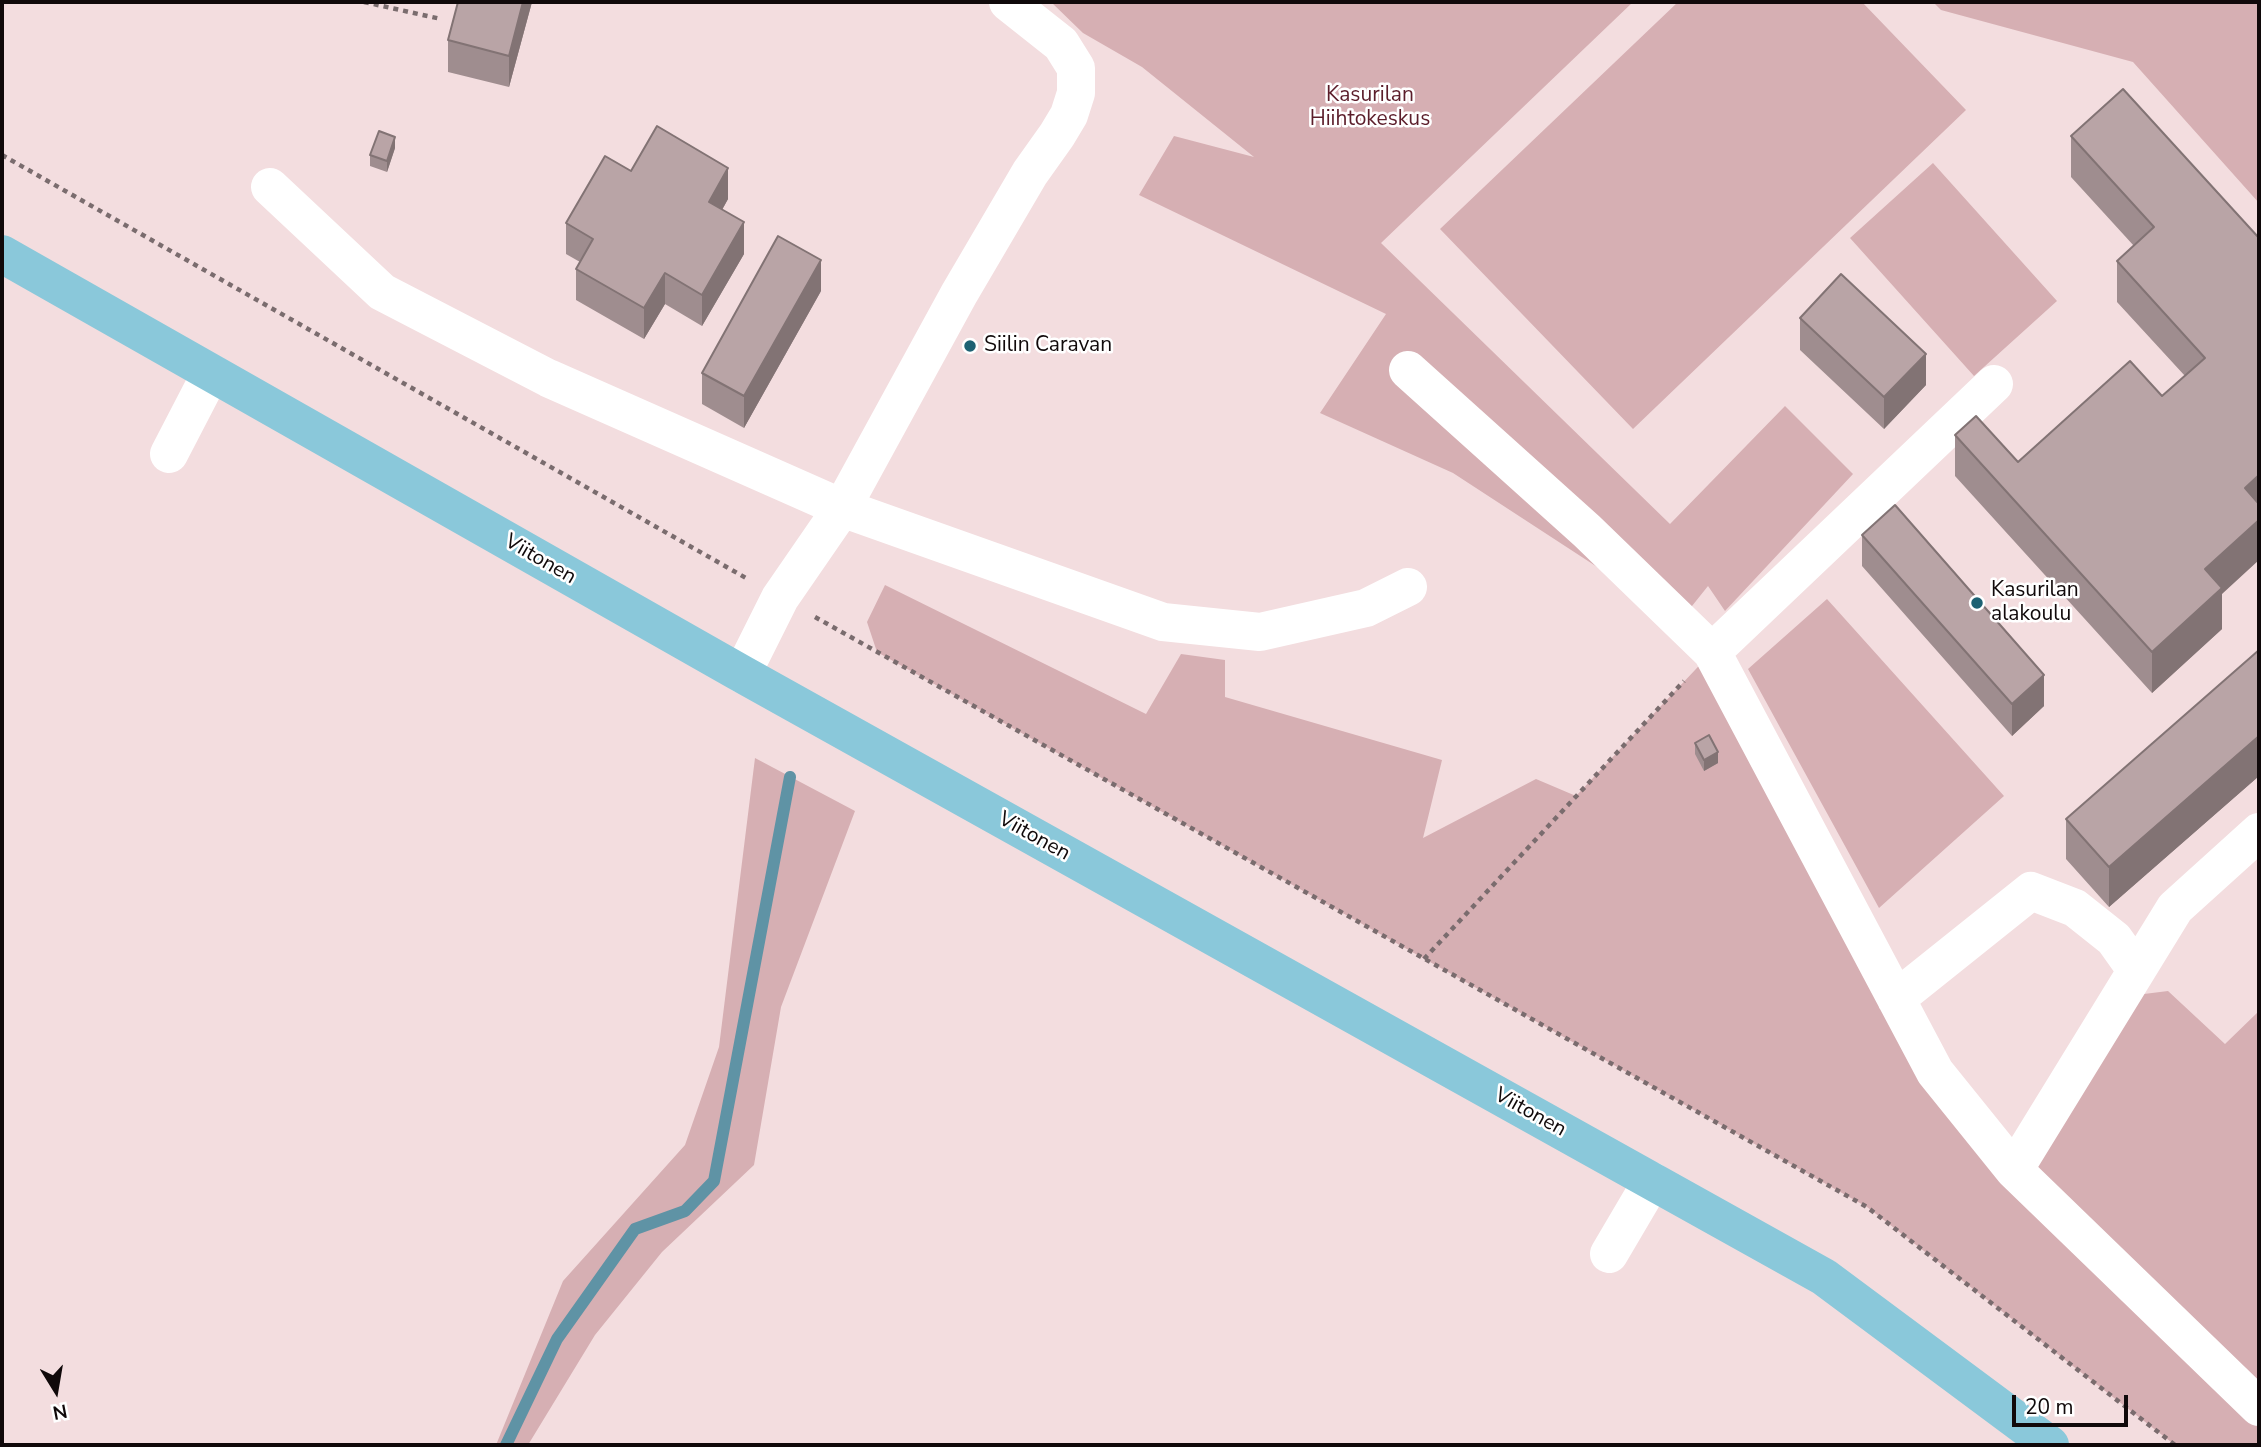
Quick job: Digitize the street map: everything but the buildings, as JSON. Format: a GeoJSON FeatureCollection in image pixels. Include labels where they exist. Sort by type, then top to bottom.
{"type":"FeatureCollection","features":[{"type":"Feature","properties":{"kind":"main road","name":"Viitonen"},"geometry":{"type":"LineString","coordinates":[[2,254],[742,674],[1824,1277],[2050,1445]]}},
{"type":"Feature","properties":{"kind":"street"},"geometry":{"type":"LineString","coordinates":[[742,674],[780,598],[842,508],[959,294],[1030,173],[1058,135],[1069,114],[1076,93],[1076,68],[1061,44],[1008,2]]}},
{"type":"Feature","properties":{"kind":"street"},"geometry":{"type":"LineString","coordinates":[[270,187],[382,292],[548,378],[842,508],[1163,622],[1260,632],[1366,608],[1408,587]]}},
{"type":"Feature","properties":{"kind":"street"},"geometry":{"type":"LineString","coordinates":[[1408,370],[1587,531],[1712,652],[1935,1072],[2014,1170],[2259,1407]]}},
{"type":"Feature","properties":{"kind":"street"},"geometry":{"type":"LineString","coordinates":[[169,454],[211,373]]}},
{"type":"Feature","properties":{"kind":"street"},"geometry":{"type":"LineString","coordinates":[[1712,652],[1994,384]]}},
{"type":"Feature","properties":{"kind":"street"},"geometry":{"type":"LineString","coordinates":[[2014,1170],[2175,908],[2259,832]]}},
{"type":"Feature","properties":{"kind":"street"},"geometry":{"type":"LineString","coordinates":[[1896,999],[2031,891],[2075,908],[2114,939],[2136,970]]}},
{"type":"Feature","properties":{"kind":"street"},"geometry":{"type":"LineString","coordinates":[[1609,1254],[1651,1181]]}},
{"type":"Feature","properties":{"kind":"path"},"geometry":{"type":"LineString","coordinates":[[364,2],[441,19]]}},
{"type":"Feature","properties":{"kind":"path"},"geometry":{"type":"LineString","coordinates":[[2,155],[780,598],[1867,1207],[2175,1445]]}},
{"type":"Feature","properties":{"kind":"path"},"geometry":{"type":"LineString","coordinates":[[1424,959],[1712,652]]}},
{"type":"Feature","properties":{"kind":"green space","name":"Kasurilan Hiihtokeskus"},"geometry":{"type":"Polygon","coordinates":[[[1051,2],[1633,2],[1381,243],[1670,524],[1785,406],[1853,474],[1725,611],[1708,586],[1680,621],[1453,473],[1320,413],[1386,314],[1139,195],[1174,136],[1254,157],[1142,67],[1083,33],[1051,2]]]}},
{"type":"Feature","properties":{"kind":"green space"},"geometry":{"type":"Polygon","coordinates":[[[1678,2],[1862,2],[1966,110],[1633,429],[1440,229],[1678,2]]]}},
{"type":"Feature","properties":{"kind":"green space"},"geometry":{"type":"Polygon","coordinates":[[[1933,2],[2259,2],[2259,203],[2133,62],[1941,10],[1933,2]]]}},
{"type":"Feature","properties":{"kind":"green space"},"geometry":{"type":"Polygon","coordinates":[[[1933,163],[2057,301],[1974,376],[1850,238],[1933,163]]]}},
{"type":"Feature","properties":{"kind":"green space"},"geometry":{"type":"Polygon","coordinates":[[[885,585],[1146,714],[1181,654],[1225,660],[1225,697],[1442,760],[1423,838],[1536,779],[1576,796],[1712,652],[2013,1170],[2120,997],[2168,991],[2225,1044],[2259,1011],[2259,1445],[2175,1445],[1867,1207],[877,652],[867,622],[885,585]]]}},
{"type":"Feature","properties":{"kind":"green space"},"geometry":{"type":"Polygon","coordinates":[[[1827,599],[2004,796],[1879,908],[1748,669],[1827,599]]]}},
{"type":"Feature","properties":{"kind":"green space"},"geometry":{"type":"Polygon","coordinates":[[[755,758],[855,811],[781,1007],[754,1165],[662,1252],[595,1335],[528,1445],[496,1445],[563,1281],[685,1145],[719,1047],[755,758]]]}},
{"type":"Feature","properties":{"kind":"waterway"},"geometry":{"type":"LineString","coordinates":[[506,1445],[557,1339],[635,1229],[685,1211],[714,1181],[790,777]]}},
{"type":"Feature","properties":{"kind":"place","name":"Siilin Caravan"},"geometry":{"type":"Point","coordinates":[970,346]}},
{"type":"Feature","properties":{"kind":"place","name":"Kasurilan alakoulu"},"geometry":{"type":"Point","coordinates":[1977,603]}}]}
